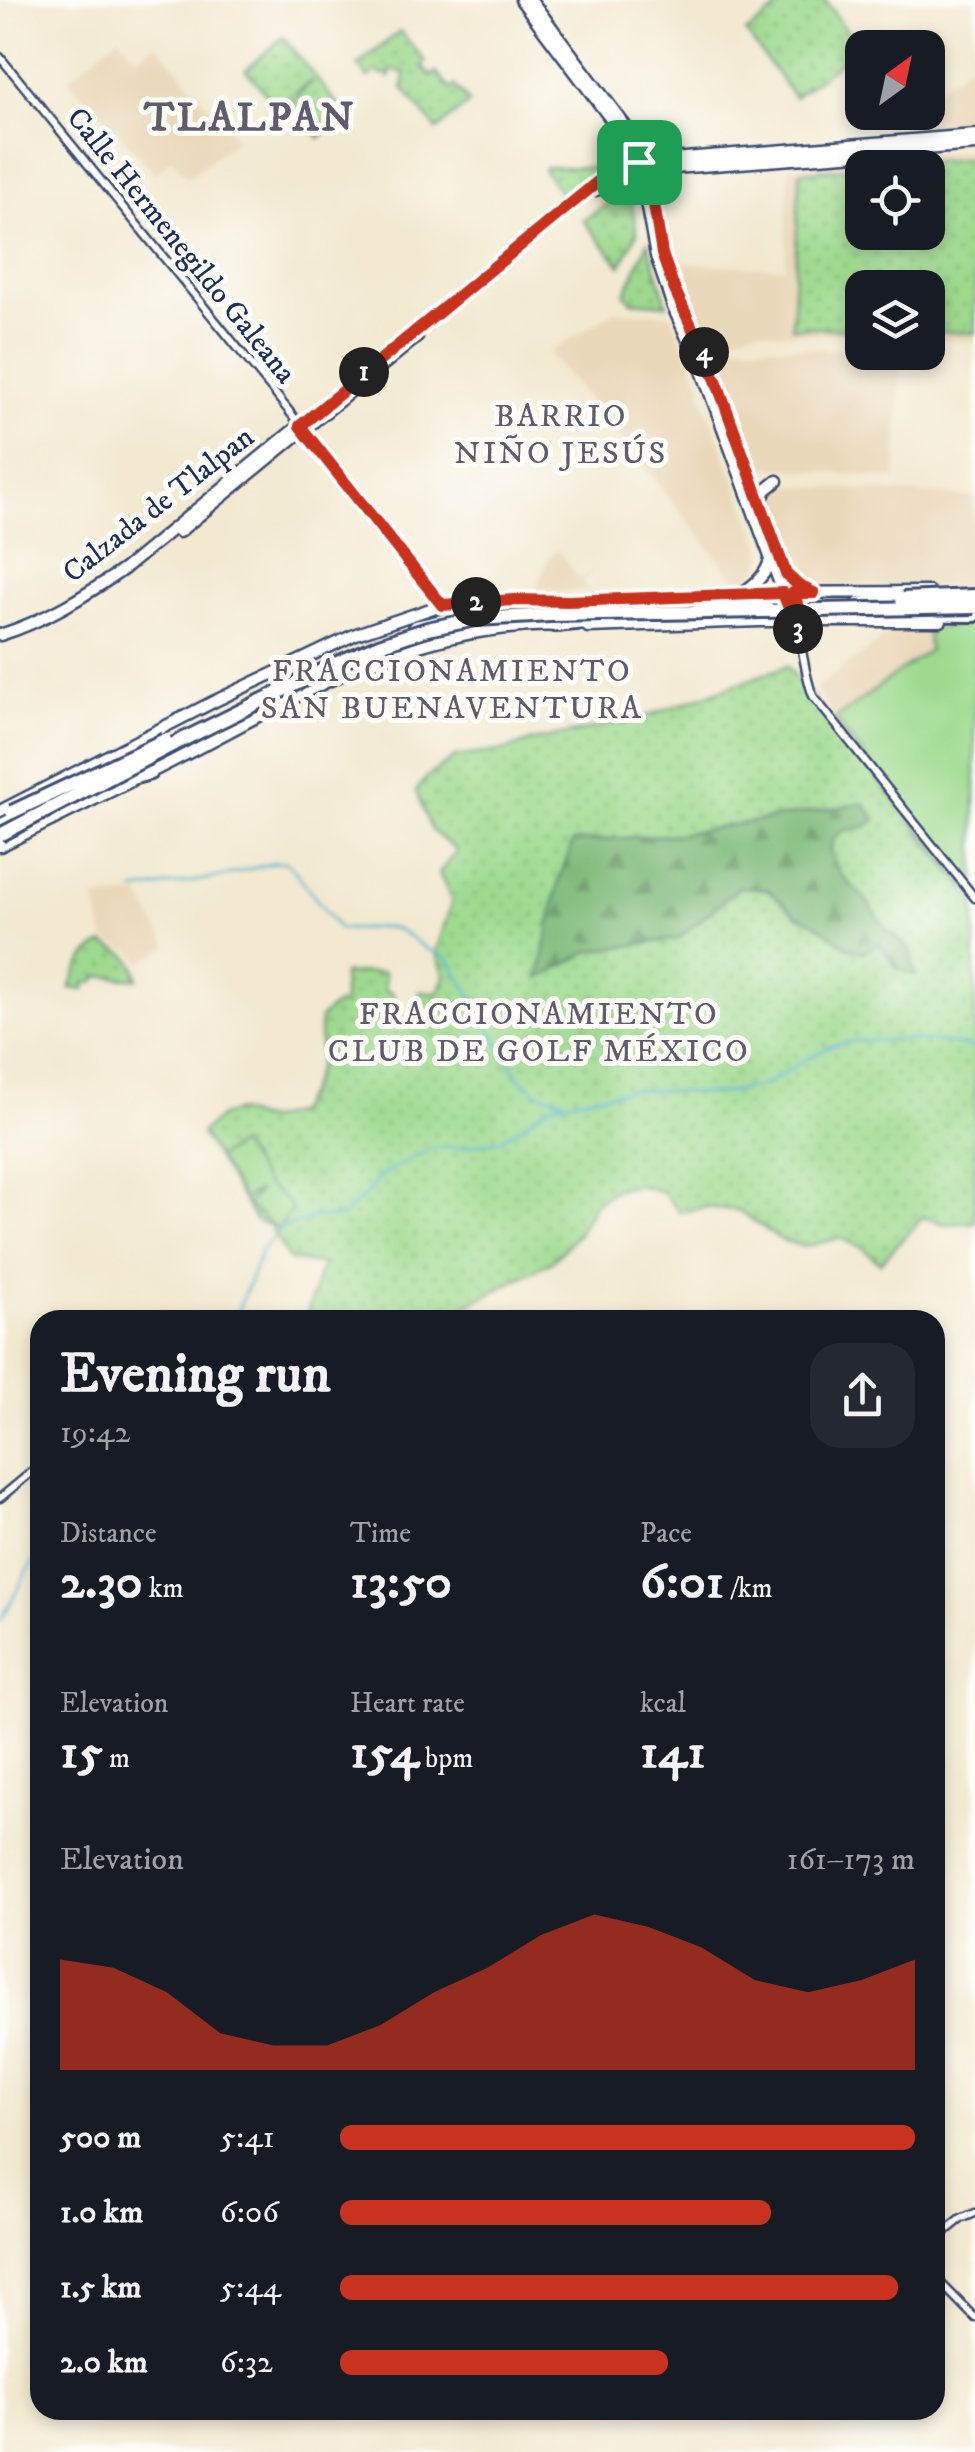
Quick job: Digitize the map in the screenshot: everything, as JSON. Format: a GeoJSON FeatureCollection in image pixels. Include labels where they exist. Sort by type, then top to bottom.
{"type":"FeatureCollection","features":[{"type":"Feature","properties":{"kind":"highway"},"geometry":{"type":"LineString","coordinates":[[857,608],[902,599],[974,605]]}},
{"type":"Feature","properties":{"kind":"highway"},"geometry":{"type":"LineString","coordinates":[[593,600],[653,611]]}},
{"type":"Feature","properties":{"kind":"highway"},"geometry":{"type":"LineString","coordinates":[[675,610],[698,602],[742,601],[767,608]]}},
{"type":"Feature","properties":{"kind":"highway"},"geometry":{"type":"LineString","coordinates":[[822,605],[905,615],[974,605]]}},
{"type":"Feature","properties":{"kind":"highway"},"geometry":{"type":"LineString","coordinates":[[86,788],[340,662],[427,629],[497,617],[822,605],[974,605]]}},
{"type":"Feature","properties":{"kind":"highway"},"geometry":{"type":"LineString","coordinates":[[857,608],[974,605]]}},
{"type":"Feature","properties":{"kind":"highway"},"geometry":{"type":"LineString","coordinates":[[0,835],[192,732],[366,647],[431,624],[499,611],[974,605]]}},
{"type":"Feature","properties":{"kind":"highway"},"geometry":{"type":"LineString","coordinates":[[86,788],[354,658],[396,640],[456,624],[504,618],[767,608]]}},
{"type":"Feature","properties":{"kind":"highway"},"geometry":{"type":"LineString","coordinates":[[675,610],[699,617],[752,615],[767,608]]}},
{"type":"Feature","properties":{"kind":"highway"},"geometry":{"type":"LineString","coordinates":[[555,625],[630,618],[653,611]]}},
{"type":"Feature","properties":{"kind":"highway"},"geometry":{"type":"LineString","coordinates":[[4,812],[192,732]]}},
{"type":"Feature","properties":{"kind":"highway"},"geometry":{"type":"LineString","coordinates":[[0,835],[70,804],[93,777],[128,755],[136,742]]}},
{"type":"Feature","properties":{"kind":"highway"},"geometry":{"type":"LineString","coordinates":[[86,788],[150,772]]}},
{"type":"Feature","properties":{"kind":"highway"},"geometry":{"type":"LineString","coordinates":[[0,835],[24,834]]}},
{"type":"Feature","properties":{"kind":"main road"},"geometry":{"type":"LineString","coordinates":[[521,0],[644,166]]}},
{"type":"Feature","properties":{"kind":"main road"},"geometry":{"type":"LineString","coordinates":[[531,0],[644,151],[662,254],[682,317],[760,504],[786,574],[788,593]]}},
{"type":"Feature","properties":{"kind":"main road","name":"Calzada de Tlalpan"},"geometry":{"type":"LineString","coordinates":[[0,638],[76,601],[118,573],[302,429],[612,172],[975,134]]}},
{"type":"Feature","properties":{"kind":"main road","name":"Calzada de Tlalpan"},"geometry":{"type":"LineString","coordinates":[[644,166],[975,145]]}},
{"type":"Feature","properties":{"kind":"main road"},"geometry":{"type":"LineString","coordinates":[[720,406],[771,559],[798,620]]}},
{"type":"Feature","properties":{"kind":"main road"},"geometry":{"type":"LineString","coordinates":[[760,504],[766,490],[777,481]]}},
{"type":"Feature","properties":{"kind":"main road"},"geometry":{"type":"LineString","coordinates":[[742,593],[761,578],[771,559]]}},
{"type":"Feature","properties":{"kind":"main road"},"geometry":{"type":"LineString","coordinates":[[786,574],[822,605]]}},
{"type":"Feature","properties":{"kind":"main road"},"geometry":{"type":"LineString","coordinates":[[4,812],[356,634],[442,605],[788,593],[822,605],[974,605]]}},
{"type":"Feature","properties":{"kind":"main road"},"geometry":{"type":"LineString","coordinates":[[24,834],[323,682],[432,641],[555,625],[580,628],[798,620],[927,621],[974,605]]}},
{"type":"Feature","properties":{"kind":"main road"},"geometry":{"type":"LineString","coordinates":[[857,608],[863,616],[927,621]]}},
{"type":"Feature","properties":{"kind":"street","name":"Calle Hermenegildo Galeana"},"geometry":{"type":"LineString","coordinates":[[0,57],[442,605]]}},
{"type":"Feature","properties":{"kind":"street"},"geometry":{"type":"LineString","coordinates":[[798,620],[806,679],[813,696],[975,898]]}},
{"type":"Feature","properties":{"kind":"street"},"geometry":{"type":"LineString","coordinates":[[0,1498],[30,1473]]}},
{"type":"Feature","properties":{"kind":"street"},"geometry":{"type":"LineString","coordinates":[[945,2232],[975,2213]]}},
{"type":"Feature","properties":{"kind":"street"},"geometry":{"type":"LineString","coordinates":[[945,2287],[975,2318]]}},
{"type":"Feature","properties":{"kind":"shaded area"},"geometry":{"type":"Polygon","coordinates":[[[119,36],[137,58],[156,43],[237,139],[188,178],[172,159],[155,173],[68,79],[119,36]]]}},
{"type":"Feature","properties":{"kind":"shaded area"},"geometry":{"type":"Polygon","coordinates":[[[971,63],[975,68],[975,127],[945,129],[945,83],[971,63]]]}},
{"type":"Feature","properties":{"kind":"shaded area"},"geometry":{"type":"Polygon","coordinates":[[[975,150],[975,341],[945,340],[945,270],[845,270],[845,335],[758,328],[703,346],[671,262],[785,268],[789,167],[845,162],[845,250],[945,250],[945,153],[975,150]]]}},
{"type":"Feature","properties":{"kind":"shaded area"},"geometry":{"type":"Polygon","coordinates":[[[615,311],[671,314],[764,554],[758,573],[740,586],[549,353],[615,311]]]}},
{"type":"Feature","properties":{"kind":"shaded area"},"geometry":{"type":"Polygon","coordinates":[[[734,344],[845,350],[845,370],[900,370],[896,479],[765,466],[758,461],[718,371],[720,360],[734,344]]]}},
{"type":"Feature","properties":{"kind":"shaded area"},"geometry":{"type":"Polygon","coordinates":[[[778,485],[975,497],[975,587],[822,586],[801,576],[791,566],[765,500],[778,485]]]}},
{"type":"Feature","properties":{"kind":"shaded area"},"geometry":{"type":"Polygon","coordinates":[[[558,551],[580,579],[597,567],[582,582],[588,591],[536,589],[548,558],[558,551]]]}},
{"type":"Feature","properties":{"kind":"shaded area"},"geometry":{"type":"Polygon","coordinates":[[[899,627],[927,628],[930,650],[835,719],[816,688],[899,627]]]}},
{"type":"Feature","properties":{"kind":"shaded area"},"geometry":{"type":"Polygon","coordinates":[[[139,895],[168,946],[142,963],[132,951],[105,940],[94,898],[139,895]]]}},
{"type":"Feature","properties":{"kind":"green space"},"geometry":{"type":"Polygon","coordinates":[[[789,0],[825,0],[846,30],[845,59],[794,97],[746,33],[789,0]]]}},
{"type":"Feature","properties":{"kind":"green space"},"geometry":{"type":"Polygon","coordinates":[[[400,31],[426,62],[422,66],[431,76],[436,72],[469,103],[437,130],[403,88],[405,72],[391,70],[389,78],[377,71],[368,78],[358,65],[400,31]]]}},
{"type":"Feature","properties":{"kind":"green space"},"geometry":{"type":"Polygon","coordinates":[[[283,37],[346,115],[319,138],[291,103],[313,80],[277,107],[246,70],[283,37]]]}},
{"type":"Feature","properties":{"kind":"green space"},"geometry":{"type":"Polygon","coordinates":[[[975,158],[975,333],[945,332],[945,270],[845,270],[845,329],[792,327],[800,172],[845,168],[845,250],[945,250],[945,160],[975,158]]]}},
{"type":"Feature","properties":{"kind":"green space"},"geometry":{"type":"Polygon","coordinates":[[[613,168],[568,203],[543,169],[613,168]]]}},
{"type":"Feature","properties":{"kind":"green space"},"geometry":{"type":"Polygon","coordinates":[[[630,195],[637,233],[621,266],[583,220],[630,195]]]}},
{"type":"Feature","properties":{"kind":"green space"},"geometry":{"type":"Polygon","coordinates":[[[648,242],[667,304],[632,301],[625,294],[648,242]]]}},
{"type":"Feature","properties":{"kind":"green space"},"geometry":{"type":"Polygon","coordinates":[[[975,625],[975,885],[966,887],[835,719],[929,650],[927,628],[975,625]]]}},
{"type":"Feature","properties":{"kind":"green space"},"geometry":{"type":"Polygon","coordinates":[[[787,666],[975,901],[975,1222],[946,1224],[923,1217],[880,1263],[861,1247],[840,1238],[804,1247],[779,1239],[740,1211],[707,1207],[679,1212],[663,1192],[639,1185],[616,1189],[595,1203],[578,1234],[552,1261],[460,1310],[308,1310],[322,1264],[289,1260],[270,1225],[255,1220],[201,1133],[220,1116],[237,1111],[269,1120],[296,1112],[320,1061],[320,1018],[335,1005],[343,1004],[343,974],[384,972],[385,991],[392,992],[402,1024],[412,1026],[419,992],[439,992],[445,976],[436,952],[452,901],[439,873],[457,851],[431,830],[416,791],[427,777],[455,757],[507,750],[528,742],[636,720],[787,666]]]}},
{"type":"Feature","properties":{"kind":"green space"},"geometry":{"type":"Polygon","coordinates":[[[864,803],[876,820],[865,827],[843,831],[834,839],[830,853],[841,875],[868,902],[885,928],[909,949],[916,975],[896,968],[880,944],[864,952],[849,948],[797,915],[767,889],[739,887],[678,939],[590,951],[539,979],[559,880],[573,842],[679,834],[864,803]]]}},
{"type":"Feature","properties":{"kind":"green space"},"geometry":{"type":"Polygon","coordinates":[[[103,944],[127,956],[138,979],[100,976],[92,983],[86,982],[85,990],[70,988],[86,957],[103,944]]]}},
{"type":"Feature","properties":{"kind":"green space"},"geometry":{"type":"Polygon","coordinates":[[[239,1144],[265,1184],[292,1209],[277,1229],[247,1205],[259,1190],[243,1199],[217,1158],[239,1144]]]}},
{"type":"Feature","properties":{"kind":"waterway"},"geometry":{"type":"LineString","coordinates":[[135,891],[285,862],[338,928],[395,929],[450,961],[519,1077],[538,1093],[565,1100]]}},
{"type":"Feature","properties":{"kind":"waterway"},"geometry":{"type":"LineString","coordinates":[[238,1310],[261,1251],[282,1228],[314,1218],[341,1217],[380,1176],[432,1148],[500,1140],[554,1103],[635,1089],[718,1094],[748,1089],[768,1084],[832,1046],[853,1041],[912,1040],[975,1049]]}},
{"type":"Feature","properties":{"kind":"waterway"},"geometry":{"type":"LineString","coordinates":[[0,1620],[30,1568]]}},
{"type":"Feature","properties":{"kind":"district","name":"TLALPAN"},"geometry":{"type":"Point","coordinates":[250,116]}},
{"type":"Feature","properties":{"kind":"district","name":"BARRIO NIÑO JESÚS"},"geometry":{"type":"Point","coordinates":[561,434]}},
{"type":"Feature","properties":{"kind":"district","name":"FRACCIONAMIENTO SAN BUENAVENTURA"},"geometry":{"type":"Point","coordinates":[452,688]}},
{"type":"Feature","properties":{"kind":"district","name":"FRACCIONAMIENTO CLUB DE GOLF MÉXICO"},"geometry":{"type":"Point","coordinates":[539,1032]}},
{"type":"Feature","properties":{"kind":"route"},"geometry":{"type":"LineString","coordinates":[[647,161],[662,254],[674,288],[716,380],[786,574],[814,593],[793,593],[804,620],[800,637],[783,593],[442,605],[300,426],[600,180],[639,162],[647,161]]}}]}
